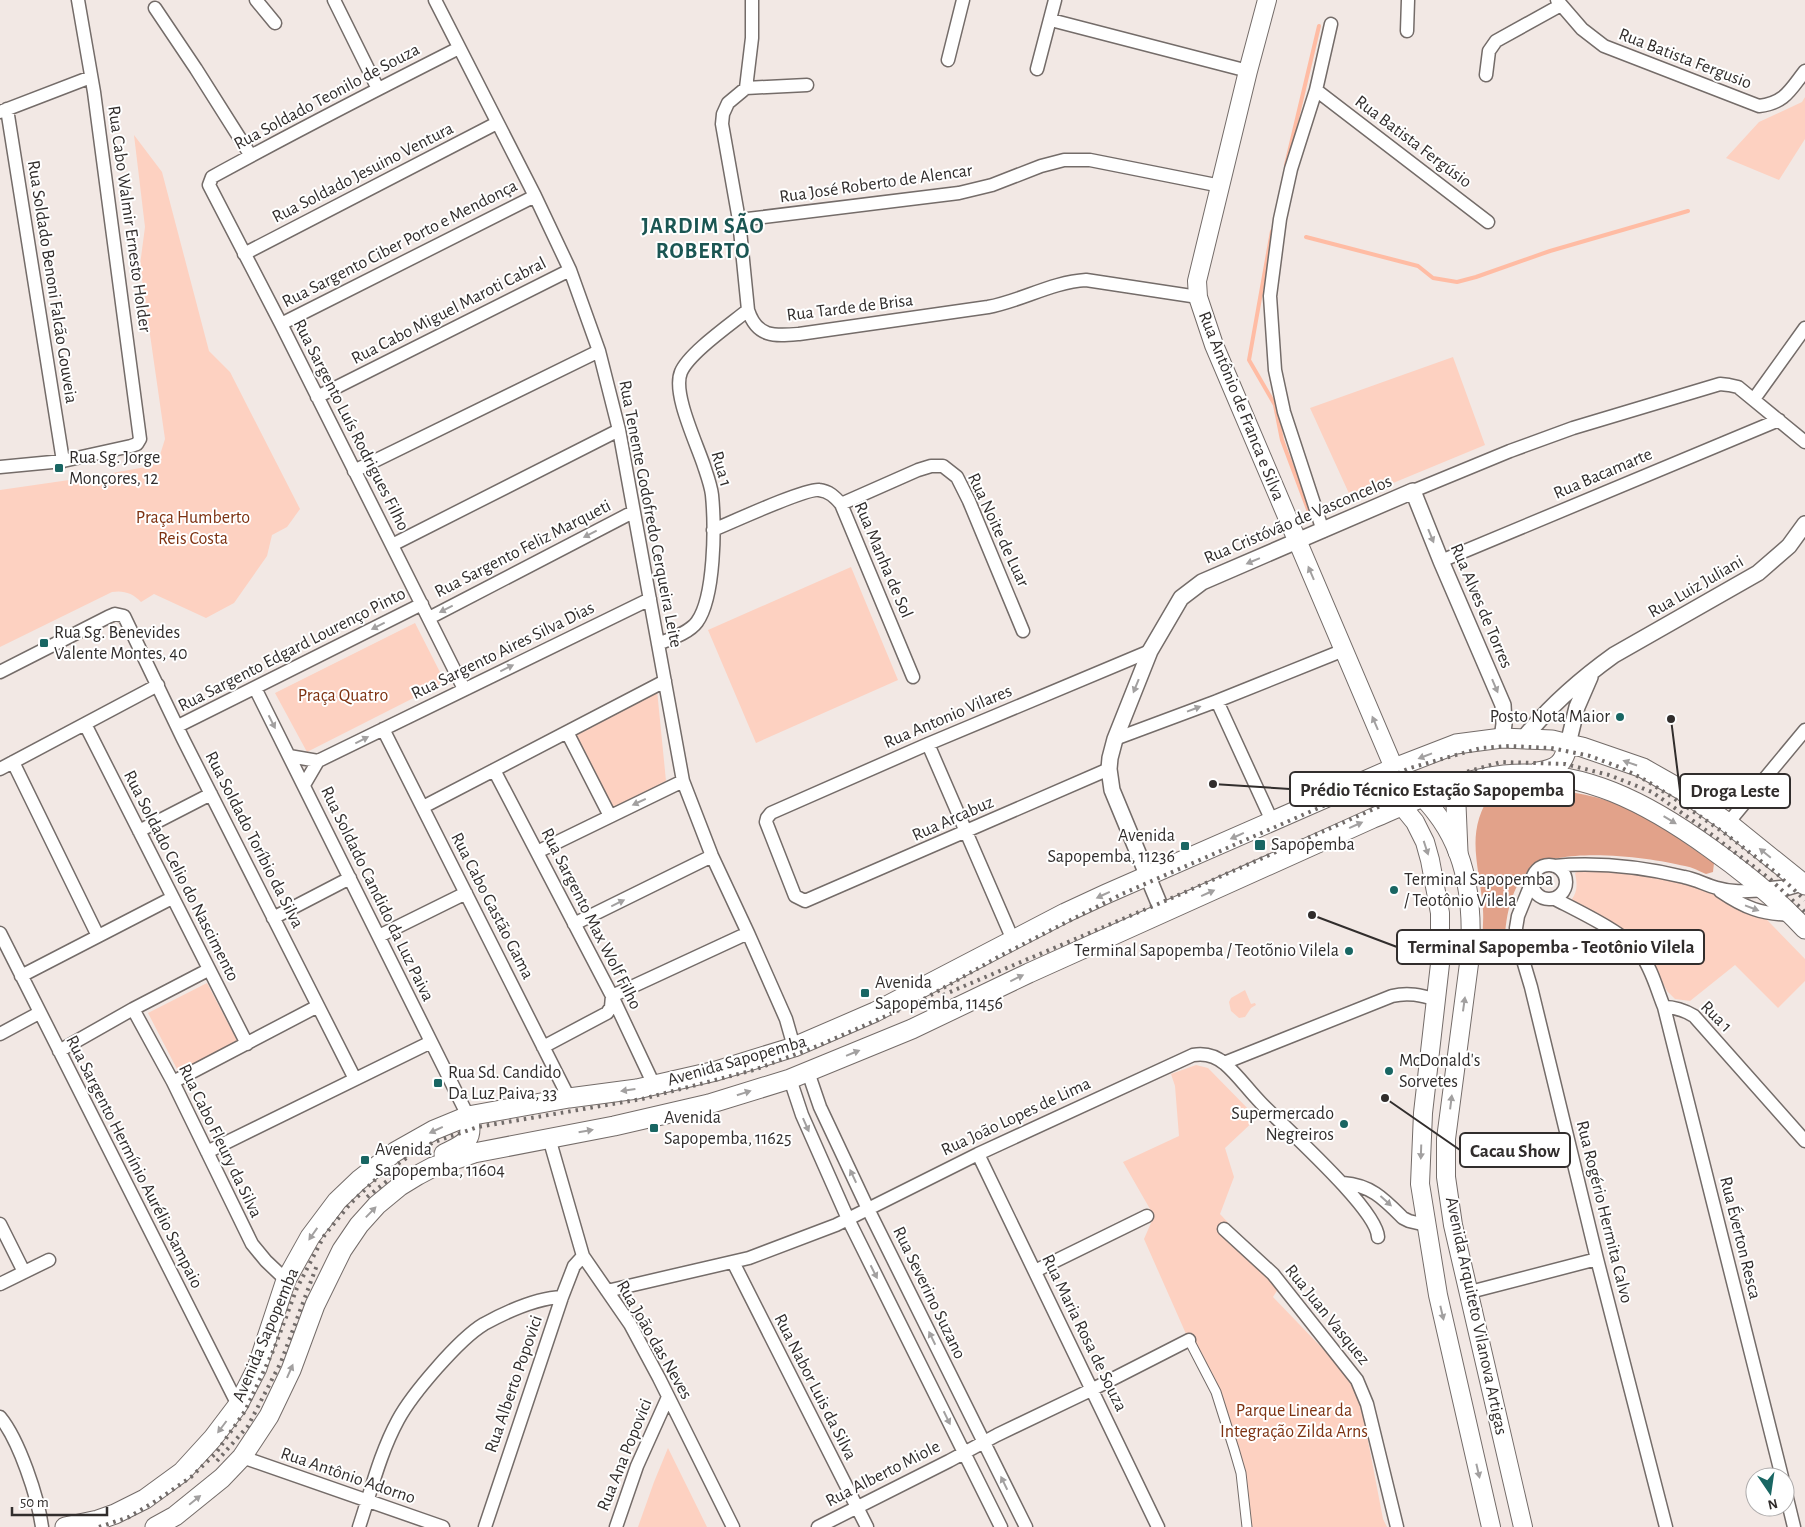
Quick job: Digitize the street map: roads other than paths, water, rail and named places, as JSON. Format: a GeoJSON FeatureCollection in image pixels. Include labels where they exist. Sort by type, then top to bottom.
{"type":"FeatureCollection","features":[{"type":"Feature","properties":{"kind":"main road","name":"Rua Antônio de Franca e Silva"},"geometry":{"type":"LineString","coordinates":[[1267,0],[1248,71],[1198,281],[1198,297],[1214,345],[1394,768]]}},
{"type":"Feature","properties":{"kind":"main road","name":"Avenida Sapopemba"},"geometry":{"type":"LineString","coordinates":[[65,1527],[98,1520],[115,1514],[145,1499],[182,1472],[213,1438],[238,1406],[257,1368],[286,1280],[310,1237],[337,1201],[359,1180],[395,1152],[434,1130],[468,1116],[569,1098],[637,1089],[716,1071],[794,1048],[875,1012],[1065,913],[1394,768],[1456,744],[1502,738],[1524,738],[1568,744],[1643,768],[1680,789],[1728,823],[1804,883]]}},
{"type":"Feature","properties":{"kind":"main road"},"geometry":{"type":"LineString","coordinates":[[1527,774],[1554,768],[1563,759],[1568,744]]}},
{"type":"Feature","properties":{"kind":"main road","name":"Avenida Arquiteto Vilanova Artigas"},"geometry":{"type":"LineString","coordinates":[[1394,768],[1437,813],[1458,852],[1466,881],[1472,927],[1467,982],[1446,1139],[1446,1176],[1453,1225],[1523,1527]]}},
{"type":"Feature","properties":{"kind":"main road","name":"Avenida Sapopemba"},"geometry":{"type":"LineString","coordinates":[[154,1527],[174,1516],[222,1478],[242,1457],[269,1416],[292,1370],[315,1305],[342,1250],[359,1224],[400,1186],[433,1167],[474,1153],[614,1126],[709,1104],[790,1079],[912,1029],[1028,973],[1422,797],[1464,782],[1504,775],[1527,774],[1574,779],[1611,790],[1644,805],[1675,823],[1732,863],[1798,914],[1805,929]]}},
{"type":"Feature","properties":{"kind":"main road"},"geometry":{"type":"LineString","coordinates":[[1458,852],[1456,805],[1464,782]]}},
{"type":"Feature","properties":{"kind":"main road","name":"Avenida Arquiteto Vilanova Artigas"},"geometry":{"type":"LineString","coordinates":[[1402,806],[1415,822],[1425,842],[1440,913],[1439,976],[1421,1145],[1420,1184],[1438,1295],[1491,1527]]}},
{"type":"Feature","properties":{"kind":"main road"},"geometry":{"type":"LineString","coordinates":[[1439,976],[1456,978],[1467,982]]}},
{"type":"Feature","properties":{"kind":"main road"},"geometry":{"type":"LineString","coordinates":[[794,1048],[802,1058],[808,1072]]}},
{"type":"Feature","properties":{"kind":"main road"},"geometry":{"type":"LineString","coordinates":[[790,1079],[789,1063],[794,1048]]}},
{"type":"Feature","properties":{"kind":"main road"},"geometry":{"type":"LineString","coordinates":[[433,1167],[436,1159],[461,1145],[469,1138],[471,1127],[468,1116]]}},
{"type":"Feature","properties":{"kind":"street","name":"Rua Cabo Walmir Ernesto Holder"},"geometry":{"type":"LineString","coordinates":[[63,461],[131,446],[137,444],[140,439],[91,77],[78,0]]}},
{"type":"Feature","properties":{"kind":"street"},"geometry":{"type":"LineString","coordinates":[[256,0],[275,23]]}},
{"type":"Feature","properties":{"kind":"street"},"geometry":{"type":"LineString","coordinates":[[334,0],[378,89]]}},
{"type":"Feature","properties":{"kind":"street","name":"Rua Tenente Godofredo Cerqueira Leite"},"geometry":{"type":"LineString","coordinates":[[436,0],[535,196],[570,270],[599,351],[619,430],[683,781],[712,856],[786,1019],[794,1048]]}},
{"type":"Feature","properties":{"kind":"street"},"geometry":{"type":"LineString","coordinates":[[752,0],[752,38],[746,88],[807,85]]}},
{"type":"Feature","properties":{"kind":"street"},"geometry":{"type":"LineString","coordinates":[[948,60],[963,0]]}},
{"type":"Feature","properties":{"kind":"street"},"geometry":{"type":"LineString","coordinates":[[1037,69],[1055,0]]}},
{"type":"Feature","properties":{"kind":"street"},"geometry":{"type":"LineString","coordinates":[[1407,32],[1408,0]]}},
{"type":"Feature","properties":{"kind":"street"},"geometry":{"type":"LineString","coordinates":[[1486,75],[1489,51],[1496,41],[1559,2]]}},
{"type":"Feature","properties":{"kind":"street","name":"Rua Batista Fergusio"},"geometry":{"type":"LineString","coordinates":[[1559,2],[1582,29],[1604,46],[1759,106],[1772,105],[1784,98],[1805,71]]}},
{"type":"Feature","properties":{"kind":"street"},"geometry":{"type":"LineString","coordinates":[[154,8],[252,156]]}},
{"type":"Feature","properties":{"kind":"street"},"geometry":{"type":"LineString","coordinates":[[1051,20],[1248,71]]}},
{"type":"Feature","properties":{"kind":"street"},"geometry":{"type":"LineString","coordinates":[[1323,531],[1284,412],[1278,387],[1270,296],[1280,219],[1289,177],[1316,90],[1331,24]]}},
{"type":"Feature","properties":{"kind":"street","name":"Rua Soldado Teonilo de Souza"},"geometry":{"type":"LineString","coordinates":[[212,177],[459,48]]}},
{"type":"Feature","properties":{"kind":"street"},"geometry":{"type":"LineString","coordinates":[[3,110],[91,77]]}},
{"type":"Feature","properties":{"kind":"street","name":"Rua Tarde de Brisa"},"geometry":{"type":"LineString","coordinates":[[746,88],[728,103],[723,114],[722,124],[738,220],[748,310],[758,328],[766,333],[777,336],[988,307],[1076,280],[1198,297]]}},
{"type":"Feature","properties":{"kind":"street","name":"Rua Batista Fergúsio"},"geometry":{"type":"LineString","coordinates":[[1316,90],[1488,222]]}},
{"type":"Feature","properties":{"kind":"street","name":"Rua Soldado Benoni Falcão Gouveia"},"geometry":{"type":"LineString","coordinates":[[3,110],[63,461]]}},
{"type":"Feature","properties":{"kind":"street","name":"Rua Soldado Jesuino Ventura"},"geometry":{"type":"LineString","coordinates":[[244,254],[497,123]]}},
{"type":"Feature","properties":{"kind":"street","name":"Rua José Roberto de Alencar"},"geometry":{"type":"LineString","coordinates":[[738,220],[959,193],[1064,160],[1090,160],[1221,186]]}},
{"type":"Feature","properties":{"kind":"street","name":"Rua Sargento Luís Rodrigues Filho"},"geometry":{"type":"LineString","coordinates":[[212,177],[210,189],[281,324],[464,689]]}},
{"type":"Feature","properties":{"kind":"street","name":"Rua Sargento Ciber Porto e Mendonça"},"geometry":{"type":"LineString","coordinates":[[281,324],[535,196]]}},
{"type":"Feature","properties":{"kind":"street","name":"Rua Cabo Miguel Maroti Cabral"},"geometry":{"type":"LineString","coordinates":[[317,397],[570,270]]}},
{"type":"Feature","properties":{"kind":"street","name":"Rua 1"},"geometry":{"type":"LineString","coordinates":[[658,644],[686,631],[697,623],[707,600],[713,530],[712,494],[705,467],[694,442],[680,395],[678,381],[682,370],[696,353],[748,310]]}},
{"type":"Feature","properties":{"kind":"street"},"geometry":{"type":"LineString","coordinates":[[1754,399],[1805,328]]}},
{"type":"Feature","properties":{"kind":"street"},"geometry":{"type":"LineString","coordinates":[[354,471],[599,351]]}},
{"type":"Feature","properties":{"kind":"street","name":"Rua Cristóvão de Vasconcelos"},"geometry":{"type":"LineString","coordinates":[[1163,913],[1112,790],[1109,769],[1115,739],[1150,651],[1181,598],[1188,592],[1202,582],[1510,451],[1573,428],[1720,384],[1738,387],[1805,442]]}},
{"type":"Feature","properties":{"kind":"street","name":"Rua Bacamarte"},"geometry":{"type":"LineString","coordinates":[[1441,561],[1779,420]]}},
{"type":"Feature","properties":{"kind":"street"},"geometry":{"type":"LineString","coordinates":[[392,545],[619,430]]}},
{"type":"Feature","properties":{"kind":"street"},"geometry":{"type":"LineString","coordinates":[[0,467],[63,461]]}},
{"type":"Feature","properties":{"kind":"street","name":"Rua Noite de Luar"},"geometry":{"type":"LineString","coordinates":[[841,504],[918,470],[931,466],[943,466],[957,477],[969,501],[1023,631]]}},
{"type":"Feature","properties":{"kind":"street","name":"Rua Manha de Sol"},"geometry":{"type":"LineString","coordinates":[[713,530],[801,494],[818,489],[832,494],[841,504],[913,677]]}},
{"type":"Feature","properties":{"kind":"street","name":"Rua Alves de Torres"},"geometry":{"type":"LineString","coordinates":[[1413,491],[1503,705],[1504,724],[1502,738]]}},
{"type":"Feature","properties":{"kind":"street","name":"Rua Sargento Feliz Marqueti"},"geometry":{"type":"LineString","coordinates":[[429,618],[634,512]]}},
{"type":"Feature","properties":{"kind":"street","name":"Rua Luiz Juliani"},"geometry":{"type":"LineString","coordinates":[[1524,738],[1534,725],[1594,669],[1614,655],[1758,573],[1788,546],[1805,524]]}},
{"type":"Feature","properties":{"kind":"street","name":"Rua Sargento Aires Silva Dias"},"geometry":{"type":"LineString","coordinates":[[318,761],[650,599]]}},
{"type":"Feature","properties":{"kind":"street","name":"Rua Sargento Edgard Lourenço Pinto"},"geometry":{"type":"LineString","coordinates":[[178,726],[422,604]]}},
{"type":"Feature","properties":{"kind":"street","name":"Rua Soldado Toríbio da Silva"},"geometry":{"type":"LineString","coordinates":[[0,672],[108,617],[115,614],[124,616],[211,794],[355,1079]]}},
{"type":"Feature","properties":{"kind":"street"},"geometry":{"type":"LineString","coordinates":[[1115,739],[1217,701],[1344,650]]}},
{"type":"Feature","properties":{"kind":"street","name":"Rua Antonio Vilares"},"geometry":{"type":"LineString","coordinates":[[811,900],[805,901],[795,896],[766,822],[766,818],[771,813],[928,744],[1150,651]]}},
{"type":"Feature","properties":{"kind":"street"},"geometry":{"type":"LineString","coordinates":[[1568,744],[1578,707],[1594,669]]}},
{"type":"Feature","properties":{"kind":"street"},"geometry":{"type":"LineString","coordinates":[[423,807],[665,681]]}},
{"type":"Feature","properties":{"kind":"street"},"geometry":{"type":"LineString","coordinates":[[0,769],[158,685]]}},
{"type":"Feature","properties":{"kind":"street","name":"Rua Soldado Candido da Luz Paiva"},"geometry":{"type":"LineString","coordinates":[[255,688],[468,1116]]}},
{"type":"Feature","properties":{"kind":"street"},"geometry":{"type":"LineString","coordinates":[[1217,701],[1272,821]]}},
{"type":"Feature","properties":{"kind":"street","name":"Rua Soldado Celio do Nascimento"},"geometry":{"type":"LineString","coordinates":[[85,724],[247,1044]]}},
{"type":"Feature","properties":{"kind":"street","name":"Rua Cabo Gastão Gama"},"geometry":{"type":"LineString","coordinates":[[383,729],[569,1098]]}},
{"type":"Feature","properties":{"kind":"street"},"geometry":{"type":"LineString","coordinates":[[1728,823],[1805,730]]}},
{"type":"Feature","properties":{"kind":"street"},"geometry":{"type":"LineString","coordinates":[[567,732],[610,816]]}},
{"type":"Feature","properties":{"kind":"street"},"geometry":{"type":"LineString","coordinates":[[928,744],[1014,940]]}},
{"type":"Feature","properties":{"kind":"street"},"geometry":{"type":"LineString","coordinates":[[289,756],[318,761],[304,785]]}},
{"type":"Feature","properties":{"kind":"street"},"geometry":{"type":"LineString","coordinates":[[13,762],[98,936]]}},
{"type":"Feature","properties":{"kind":"street","name":"Rua Arcabuz"},"geometry":{"type":"LineString","coordinates":[[811,900],[1109,769]]}},
{"type":"Feature","properties":{"kind":"street","name":"Rua Sargento Max Wolf Filho"},"geometry":{"type":"LineString","coordinates":[[494,770],[612,996],[654,1085]]}},
{"type":"Feature","properties":{"kind":"street"},"geometry":{"type":"LineString","coordinates":[[536,852],[683,781]]}},
{"type":"Feature","properties":{"kind":"street"},"geometry":{"type":"LineString","coordinates":[[139,831],[211,794]]}},
{"type":"Feature","properties":{"kind":"street"},"geometry":{"type":"LineString","coordinates":[[574,924],[712,856]]}},
{"type":"Feature","properties":{"kind":"street"},"geometry":{"type":"LineString","coordinates":[[1590,865],[1578,870],[1549,900],[1539,897],[1531,884],[1533,874],[1544,865],[1590,865],[1638,869],[1684,877],[1716,888],[1734,891],[1785,888],[1804,883]]}},
{"type":"Feature","properties":{"kind":"street"},"geometry":{"type":"LineString","coordinates":[[1554,866],[1563,872],[1561,889],[1581,912],[1629,942],[1641,954],[1664,1007]]}},
{"type":"Feature","properties":{"kind":"street"},"geometry":{"type":"LineString","coordinates":[[273,918],[350,878]]}},
{"type":"Feature","properties":{"kind":"street","name":"Rua Rogério Hermita Calvo"},"geometry":{"type":"LineString","coordinates":[[1531,884],[1518,916],[1517,940],[1531,987],[1597,1259],[1666,1527]]}},
{"type":"Feature","properties":{"kind":"street"},"geometry":{"type":"LineString","coordinates":[[1716,888],[1736,901],[1770,914],[1798,914]]}},
{"type":"Feature","properties":{"kind":"street"},"geometry":{"type":"LineString","coordinates":[[379,936],[466,893]]}},
{"type":"Feature","properties":{"kind":"street"},"geometry":{"type":"LineString","coordinates":[[1522,905],[1539,897]]}},
{"type":"Feature","properties":{"kind":"street"},"geometry":{"type":"LineString","coordinates":[[21,976],[172,898]]}},
{"type":"Feature","properties":{"kind":"street"},"geometry":{"type":"LineString","coordinates":[[543,1047],[607,1013],[612,1007],[612,996],[748,933]]}},
{"type":"Feature","properties":{"kind":"street","name":"Rua Sargento Hermínio Aurélio Sampaio"},"geometry":{"type":"LineString","coordinates":[[0,934],[238,1406]]}},
{"type":"Feature","properties":{"kind":"street"},"geometry":{"type":"LineString","coordinates":[[59,1051],[208,970]]}},
{"type":"Feature","properties":{"kind":"street"},"geometry":{"type":"LineString","coordinates":[[1378,1237],[1377,1231],[1368,1215],[1343,1183],[1260,1102],[1224,1063],[1392,996],[1403,993],[1437,1000]]}},
{"type":"Feature","properties":{"kind":"street"},"geometry":{"type":"LineString","coordinates":[[173,1082],[318,1006]]}},
{"type":"Feature","properties":{"kind":"street","name":"Rua 1"},"geometry":{"type":"LineString","coordinates":[[1664,1007],[1675,1007],[1694,1016],[1805,1141]]}},
{"type":"Feature","properties":{"kind":"street","name":"Rua Éverton Resca"},"geometry":{"type":"LineString","coordinates":[[1664,1007],[1779,1467]]}},
{"type":"Feature","properties":{"kind":"street","name":"Rua Cabo Fleury da Silva"},"geometry":{"type":"LineString","coordinates":[[134,1009],[173,1082],[252,1244],[286,1280]]}},
{"type":"Feature","properties":{"kind":"street"},"geometry":{"type":"LineString","coordinates":[[0,1034],[39,1013]]}},
{"type":"Feature","properties":{"kind":"street"},"geometry":{"type":"LineString","coordinates":[[207,1152],[431,1042]]}},
{"type":"Feature","properties":{"kind":"street","name":"Rua João Lopes de Lima"},"geometry":{"type":"LineString","coordinates":[[607,1291],[749,1258],[848,1219],[978,1154],[1193,1055],[1202,1054],[1210,1056],[1224,1063]]}},
{"type":"Feature","properties":{"kind":"street","name":"Rua Severino Suzano"},"geometry":{"type":"LineString","coordinates":[[808,1072],[820,1107],[868,1209],[1026,1527]]}},
{"type":"Feature","properties":{"kind":"street"},"geometry":{"type":"LineString","coordinates":[[790,1079],[802,1115],[848,1219],[1001,1527]]}},
{"type":"Feature","properties":{"kind":"street","name":"Rua João das Neves"},"geometry":{"type":"LineString","coordinates":[[549,1138],[583,1256],[630,1324],[733,1527]]}},
{"type":"Feature","properties":{"kind":"street","name":"Rua Maria Rosa de Souza"},"geometry":{"type":"LineString","coordinates":[[978,1154],[1158,1527]]}},
{"type":"Feature","properties":{"kind":"street"},"geometry":{"type":"LineString","coordinates":[[1343,1183],[1369,1189],[1403,1218],[1426,1225]]}},
{"type":"Feature","properties":{"kind":"street"},"geometry":{"type":"LineString","coordinates":[[1035,1271],[1147,1216]]}},
{"type":"Feature","properties":{"kind":"street"},"geometry":{"type":"LineString","coordinates":[[0,1224],[24,1272]]}},
{"type":"Feature","properties":{"kind":"street","name":"Rua Juan Vasquez"},"geometry":{"type":"LineString","coordinates":[[1224,1229],[1273,1274],[1357,1380],[1367,1404],[1397,1527]]}},
{"type":"Feature","properties":{"kind":"street","name":"Rua Alberto Popovici"},"geometry":{"type":"LineString","coordinates":[[485,1527],[562,1297],[574,1266],[583,1256]]}},
{"type":"Feature","properties":{"kind":"street"},"geometry":{"type":"LineString","coordinates":[[1470,1292],[1597,1259]]}},
{"type":"Feature","properties":{"kind":"street"},"geometry":{"type":"LineString","coordinates":[[0,1284],[49,1260]]}},
{"type":"Feature","properties":{"kind":"street","name":"Rua Nabor Luis da Silva"},"geometry":{"type":"LineString","coordinates":[[733,1262],[867,1527]]}},
{"type":"Feature","properties":{"kind":"street"},"geometry":{"type":"LineString","coordinates":[[359,1527],[384,1452],[399,1419],[438,1367],[484,1324],[533,1302],[549,1297],[562,1297]]}},
{"type":"Feature","properties":{"kind":"street"},"geometry":{"type":"LineString","coordinates":[[1189,1340],[1216,1392],[1234,1449],[1241,1473],[1246,1527]]}},
{"type":"Feature","properties":{"kind":"street","name":"Rua Alberto Miole"},"geometry":{"type":"LineString","coordinates":[[818,1527],[1189,1340]]}},
{"type":"Feature","properties":{"kind":"street","name":"Rua Ana Popovici"},"geometry":{"type":"LineString","coordinates":[[616,1527],[637,1466],[668,1397]]}},
{"type":"Feature","properties":{"kind":"street"},"geometry":{"type":"LineString","coordinates":[[0,1417],[11,1433],[37,1499],[42,1527]]}},
{"type":"Feature","properties":{"kind":"street","name":"Rua Antônio Adorno"},"geometry":{"type":"LineString","coordinates":[[242,1457],[443,1527]]}},
{"type":"Feature","properties":{"kind":"waterway"},"geometry":{"type":"LineString","coordinates":[[1286,165],[1319,26]]}},
{"type":"Feature","properties":{"kind":"waterway"},"geometry":{"type":"LineString","coordinates":[[1306,237],[1418,266],[1433,278],[1457,282],[1550,251],[1688,211]]}},
{"type":"Feature","properties":{"kind":"waterway"},"geometry":{"type":"LineString","coordinates":[[1272,231],[1249,360],[1275,405],[1282,440],[1309,512]]}},
{"type":"Feature","properties":{"kind":"railway"},"geometry":{"type":"LineString","coordinates":[[99,1527],[129,1517],[159,1499],[191,1477],[216,1453],[245,1411],[274,1349],[297,1288],[324,1236],[350,1204],[377,1178],[414,1153],[434,1142],[478,1127],[642,1099],[754,1070],[820,1045],[922,1000],[1000,956],[1122,894],[1410,768],[1481,748],[1509,746],[1551,748],[1590,756],[1622,768],[1678,801],[1774,871],[1805,900]]}},
{"type":"Feature","properties":{"kind":"railway"},"geometry":{"type":"LineString","coordinates":[[943,995],[1158,904],[1442,779],[1501,762],[1565,764],[1609,775],[1652,792],[1770,879],[1805,912]]}},
{"type":"Feature","properties":{"kind":"railway"},"geometry":{"type":"LineString","coordinates":[[367,1197],[402,1169]]}},
{"type":"Feature","properties":{"kind":"railway"},"geometry":{"type":"LineString","coordinates":[[217,1461],[248,1426],[281,1362],[317,1265]]}},
{"type":"Feature","properties":{"kind":"place","name":"Rua Sg. Jorge Monçores, 12"},"geometry":{"type":"Point","coordinates":[59,468]}},
{"type":"Feature","properties":{"kind":"place","name":"Rua Sg. Benevides Valente Montes, 40"},"geometry":{"type":"Point","coordinates":[44,643]}},
{"type":"Feature","properties":{"kind":"place","name":"Posto Nota Maior"},"geometry":{"type":"Point","coordinates":[1620,717]}},
{"type":"Feature","properties":{"kind":"place","name":"Droga Leste"},"geometry":{"type":"Point","coordinates":[1671,719]}},
{"type":"Feature","properties":{"kind":"place","name":"Prédio Técnico Estação Sapopemba"},"geometry":{"type":"Point","coordinates":[1213,784]}},
{"type":"Feature","properties":{"kind":"place","name":"Sapopemba"},"geometry":{"type":"Point","coordinates":[1260,845]}},
{"type":"Feature","properties":{"kind":"place","name":"Avenida Sapopemba, 11236"},"geometry":{"type":"Point","coordinates":[1185,846]}},
{"type":"Feature","properties":{"kind":"place","name":"Terminal Sapopemba / Teotônio Vilela"},"geometry":{"type":"Point","coordinates":[1394,890]}},
{"type":"Feature","properties":{"kind":"place","name":"Terminal Sapopemba - Teotônio Vilela"},"geometry":{"type":"Point","coordinates":[1312,915]}},
{"type":"Feature","properties":{"kind":"place","name":"Terminal Sapopemba / Teotõnio Vilela"},"geometry":{"type":"Point","coordinates":[1349,951]}},
{"type":"Feature","properties":{"kind":"place","name":"Avenida Sapopemba, 11456"},"geometry":{"type":"Point","coordinates":[865,993]}},
{"type":"Feature","properties":{"kind":"place","name":"McDonald's Sorvetes"},"geometry":{"type":"Point","coordinates":[1389,1071]}},
{"type":"Feature","properties":{"kind":"place","name":"Rua Sd. Candido Da Luz Paiva, 33"},"geometry":{"type":"Point","coordinates":[438,1083]}},
{"type":"Feature","properties":{"kind":"place","name":"Cacau Show"},"geometry":{"type":"Point","coordinates":[1385,1098]}},
{"type":"Feature","properties":{"kind":"place","name":"Supermercado Negreiros"},"geometry":{"type":"Point","coordinates":[1344,1124]}},
{"type":"Feature","properties":{"kind":"place","name":"Avenida Sapopemba, 11625"},"geometry":{"type":"Point","coordinates":[654,1128]}},
{"type":"Feature","properties":{"kind":"place","name":"Avenida Sapopemba, 11604"},"geometry":{"type":"Point","coordinates":[365,1160]}},
{"type":"Feature","properties":{"kind":"district","name":"JARDIM SÃO ROBERTO"},"geometry":{"type":"Point","coordinates":[703,238]}},
{"type":"Feature","properties":{"kind":"park label","name":"Praça Humberto Reis Costa"},"geometry":{"type":"Point","coordinates":[193,528]}},
{"type":"Feature","properties":{"kind":"park label","name":"Praça Quatro"},"geometry":{"type":"Point","coordinates":[343,696]}},
{"type":"Feature","properties":{"kind":"park label","name":"Parque Linear da Integração Zilda Arns"},"geometry":{"type":"Point","coordinates":[1294,1421]}}]}
